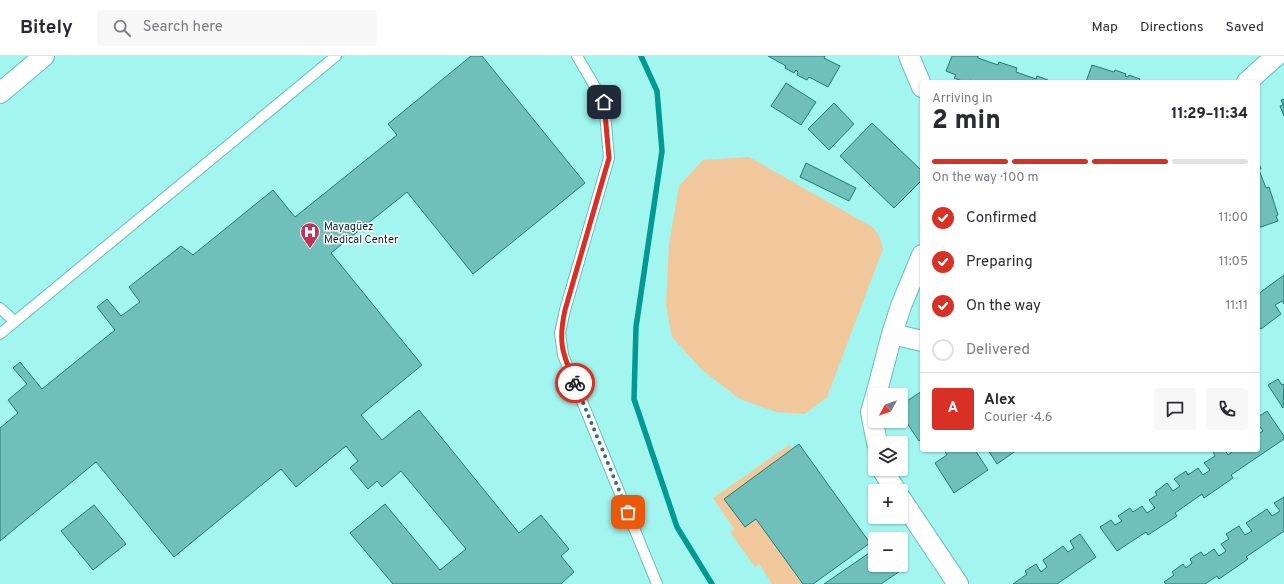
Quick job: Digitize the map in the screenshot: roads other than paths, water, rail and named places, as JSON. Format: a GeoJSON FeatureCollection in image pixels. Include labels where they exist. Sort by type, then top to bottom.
{"type":"FeatureCollection","features":[{"type":"Feature","properties":{"kind":"street"},"geometry":{"type":"LineString","coordinates":[[0,93],[44,56]]}},
{"type":"Feature","properties":{"kind":"street"},"geometry":{"type":"LineString","coordinates":[[909,56],[920,82]]}},
{"type":"Feature","properties":{"kind":"street"},"geometry":{"type":"LineString","coordinates":[[1249,80],[1276,56]]}},
{"type":"Feature","properties":{"kind":"street"},"geometry":{"type":"LineString","coordinates":[[878,388],[892,334],[920,261]]}},
{"type":"Feature","properties":{"kind":"street"},"geometry":{"type":"LineString","coordinates":[[892,334],[920,341]]}},
{"type":"Feature","properties":{"kind":"street"},"geometry":{"type":"LineString","coordinates":[[908,509],[958,584]]}},
{"type":"Feature","properties":{"kind":"lane"},"geometry":{"type":"LineString","coordinates":[[0,334],[336,56]]}},
{"type":"Feature","properties":{"kind":"lane"},"geometry":{"type":"LineString","coordinates":[[577,56],[604,102],[609,158],[565,310],[560,333],[563,355],[657,584]]}},
{"type":"Feature","properties":{"kind":"lane"},"geometry":{"type":"LineString","coordinates":[[0,308],[15,322]]}},
{"type":"Feature","properties":{"kind":"waterway"},"geometry":{"type":"LineString","coordinates":[[641,56],[657,91],[662,151],[636,327],[634,399],[677,527],[712,584]]}},
{"type":"Feature","properties":{"kind":"place","name":"Mayagüez Medical Center"},"geometry":{"type":"Point","coordinates":[310,249]}}]}
